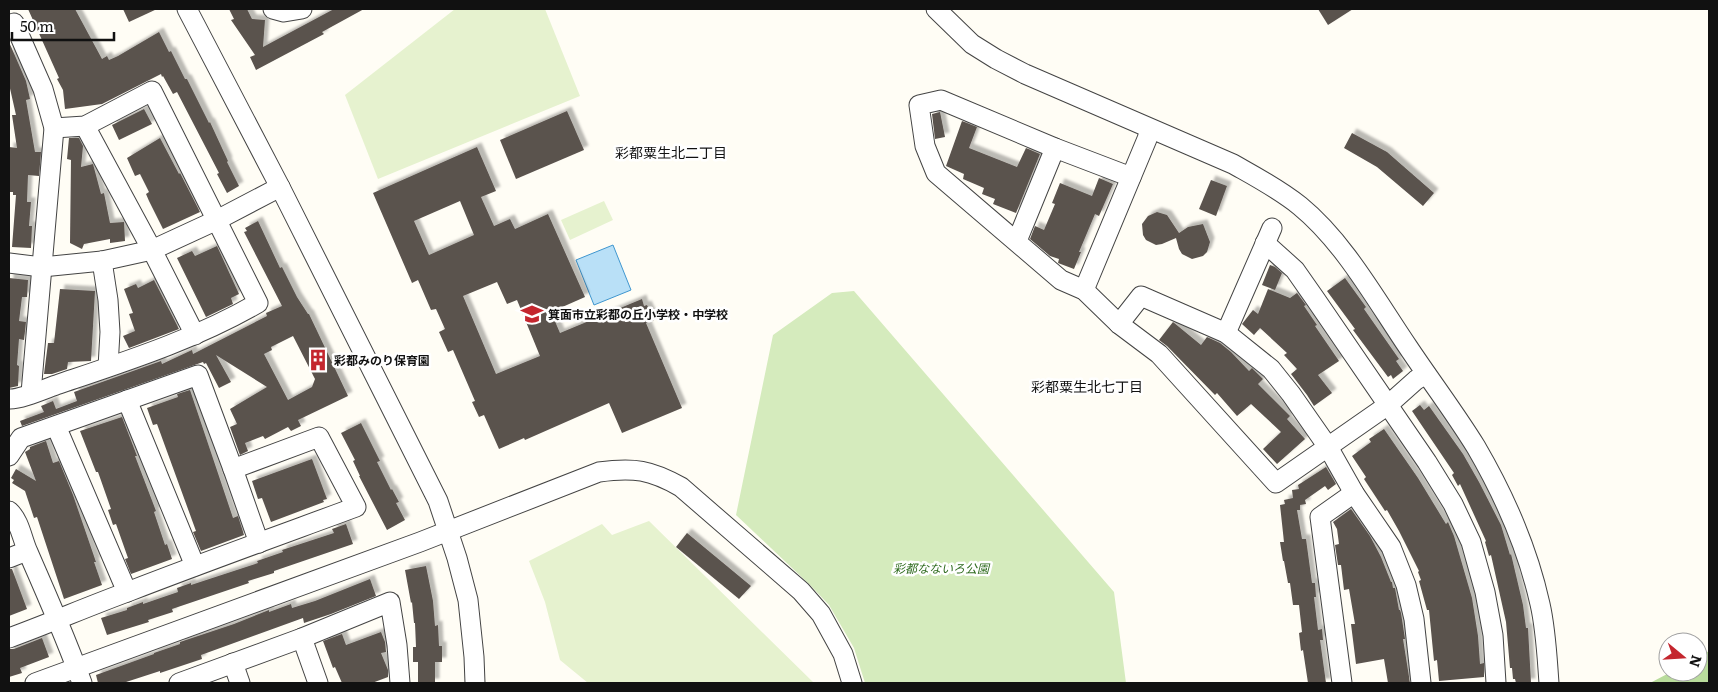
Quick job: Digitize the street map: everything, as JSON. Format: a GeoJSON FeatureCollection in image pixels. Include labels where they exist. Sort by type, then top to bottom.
{"type":"FeatureCollection","features":[{"type":"Feature","properties":{"kind":"street"},"geometry":{"type":"LineString","coordinates":[[187,9],[280,187],[438,501],[457,558],[468,600],[475,683]]}},
{"type":"Feature","properties":{"kind":"street"},"geometry":{"type":"LineString","coordinates":[[273,9],[284,12],[302,9]]}},
{"type":"Feature","properties":{"kind":"street"},"geometry":{"type":"LineString","coordinates":[[936,9],[972,44],[996,59],[1232,164],[1265,182],[1300,207],[1324,230],[1346,256],[1476,447],[1509,514],[1524,550],[1540,605],[1549,683]]}},
{"type":"Feature","properties":{"kind":"street"},"geometry":{"type":"LineString","coordinates":[[9,26],[14,24],[37,75],[54,128],[30,393]]}},
{"type":"Feature","properties":{"kind":"street"},"geometry":{"type":"LineString","coordinates":[[9,400],[108,367],[195,334],[229,320],[258,303],[152,91],[86,126],[54,128]]}},
{"type":"Feature","properties":{"kind":"street"},"geometry":{"type":"LineString","coordinates":[[1131,177],[1055,148],[941,100],[919,105],[925,146],[936,172],[1061,280],[1084,290],[1118,324],[1159,354],[1276,483],[1388,405],[1416,380],[1426,374]]}},
{"type":"Feature","properties":{"kind":"street"},"geometry":{"type":"LineString","coordinates":[[86,126],[195,334]]}},
{"type":"Feature","properties":{"kind":"street"},"geometry":{"type":"LineString","coordinates":[[1084,290],[1148,139],[1150,129]]}},
{"type":"Feature","properties":{"kind":"street"},"geometry":{"type":"LineString","coordinates":[[1017,241],[1055,148]]}},
{"type":"Feature","properties":{"kind":"street"},"geometry":{"type":"LineString","coordinates":[[9,263],[42,267],[102,261],[152,250],[217,220],[280,187]]}},
{"type":"Feature","properties":{"kind":"street"},"geometry":{"type":"LineString","coordinates":[[1226,334],[1269,236],[1295,270],[1388,405],[1453,504],[1471,542],[1486,592],[1496,683]]}},
{"type":"Feature","properties":{"kind":"street"},"geometry":{"type":"LineString","coordinates":[[102,261],[108,300],[110,332],[108,367]]}},
{"type":"Feature","properties":{"kind":"street"},"geometry":{"type":"LineString","coordinates":[[1118,324],[1141,296],[1226,334],[1271,369],[1328,447],[1354,493],[1391,547],[1406,585],[1414,619],[1421,683]]}},
{"type":"Feature","properties":{"kind":"street"},"geometry":{"type":"LineString","coordinates":[[9,456],[21,438],[198,375],[259,543]]}},
{"type":"Feature","properties":{"kind":"street"},"geometry":{"type":"LineString","coordinates":[[127,400],[196,566]]}},
{"type":"Feature","properties":{"kind":"street"},"geometry":{"type":"LineString","coordinates":[[56,426],[127,592]]}},
{"type":"Feature","properties":{"kind":"street"},"geometry":{"type":"LineString","coordinates":[[9,638],[356,507],[318,437],[233,469]]}},
{"type":"Feature","properties":{"kind":"street"},"geometry":{"type":"LineString","coordinates":[[36,683],[79,676],[599,472],[622,469],[646,471],[663,477],[681,487],[800,591],[821,614],[834,636],[843,654],[852,683]]}},
{"type":"Feature","properties":{"kind":"street"},"geometry":{"type":"LineString","coordinates":[[1342,683],[1320,517],[1354,493]]}},
{"type":"Feature","properties":{"kind":"street"},"geometry":{"type":"LineString","coordinates":[[9,511],[14,516],[27,551],[58,620],[79,676]]}},
{"type":"Feature","properties":{"kind":"street"},"geometry":{"type":"LineString","coordinates":[[9,558],[27,551]]}},
{"type":"Feature","properties":{"kind":"street"},"geometry":{"type":"LineString","coordinates":[[179,683],[302,638],[390,602],[397,645],[400,683]]}},
{"type":"Feature","properties":{"kind":"street"},"geometry":{"type":"LineString","coordinates":[[302,638],[318,683]]}},
{"type":"Feature","properties":{"kind":"street"},"geometry":{"type":"LineString","coordinates":[[233,663],[240,683]]}},
{"type":"Feature","properties":{"kind":"green space"},"geometry":{"type":"Polygon","coordinates":[[[455,9],[545,9],[580,96],[378,179],[345,95],[455,9]]]}},
{"type":"Feature","properties":{"kind":"green space"},"geometry":{"type":"Polygon","coordinates":[[[604,201],[613,220],[570,240],[561,220],[604,201]]]}},
{"type":"Feature","properties":{"kind":"green space","name":"彩都なないろ公園"},"geometry":{"type":"Polygon","coordinates":[[[854,291],[1114,592],[1126,683],[865,683],[854,648],[829,605],[736,515],[773,335],[832,293],[854,291]]]}},
{"type":"Feature","properties":{"kind":"green space"},"geometry":{"type":"Polygon","coordinates":[[[649,521],[814,683],[588,683],[560,660],[545,602],[529,561],[602,524],[612,535],[649,521]]]}},
{"type":"Feature","properties":{"kind":"green space"},"geometry":{"type":"Polygon","coordinates":[[[1708,652],[1709,683],[1650,683],[1658,679],[1658,682],[1708,682],[1708,652]]]}},
{"type":"Feature","properties":{"kind":"water"},"geometry":{"type":"Polygon","coordinates":[[[613,245],[631,290],[594,305],[576,260],[613,245]]]}},
{"type":"Feature","properties":{"kind":"building"},"geometry":{"type":"Polygon","coordinates":[[[28,9],[75,9],[102,59],[107,56],[109,60],[118,56],[159,32],[210,122],[239,186],[227,193],[217,174],[219,173],[177,92],[173,94],[161,74],[102,104],[65,109],[63,90],[57,79],[59,78],[28,9]]]}},
{"type":"Feature","properties":{"kind":"building"},"geometry":{"type":"Polygon","coordinates":[[[123,9],[157,9],[129,22],[123,9]]]}},
{"type":"Feature","properties":{"kind":"building"},"geometry":{"type":"Polygon","coordinates":[[[229,9],[247,9],[252,19],[265,20],[263,47],[334,9],[364,9],[322,32],[324,34],[256,70],[250,57],[255,55],[231,20],[234,19],[229,9]]]}},
{"type":"Feature","properties":{"kind":"building"},"geometry":{"type":"Polygon","coordinates":[[[1318,9],[1353,9],[1328,25],[1318,9]]]}},
{"type":"Feature","properties":{"kind":"building"},"geometry":{"type":"Polygon","coordinates":[[[9,42],[26,81],[30,99],[26,100],[35,152],[41,152],[39,176],[28,175],[27,202],[31,202],[29,226],[32,226],[31,248],[12,247],[16,195],[13,195],[13,192],[9,192],[9,147],[17,148],[12,115],[16,115],[9,84],[9,42]]]}},
{"type":"Feature","properties":{"kind":"building"},"geometry":{"type":"Polygon","coordinates":[[[144,109],[152,124],[119,140],[112,125],[144,109]]]}},
{"type":"Feature","properties":{"kind":"building"},"geometry":{"type":"Polygon","coordinates":[[[567,111],[584,150],[516,179],[500,140],[567,111]]]}},
{"type":"Feature","properties":{"kind":"building"},"geometry":{"type":"Polygon","coordinates":[[[940,112],[945,137],[935,139],[932,114],[940,112]]]}},
{"type":"Feature","properties":{"kind":"building"},"geometry":{"type":"Polygon","coordinates":[[[962,121],[977,127],[969,148],[1017,167],[1026,148],[1040,154],[1016,213],[993,204],[995,199],[982,194],[984,188],[963,179],[964,174],[946,166],[962,121]]]}},
{"type":"Feature","properties":{"kind":"building"},"geometry":{"type":"Polygon","coordinates":[[[1352,133],[1387,152],[1434,193],[1423,206],[1377,167],[1344,148],[1352,133]]]}},
{"type":"Feature","properties":{"kind":"building"},"geometry":{"type":"Polygon","coordinates":[[[69,138],[79,138],[83,146],[81,167],[93,164],[101,194],[104,193],[110,223],[124,222],[125,241],[110,243],[110,239],[84,244],[82,249],[70,243],[71,160],[67,159],[69,138]]]}},
{"type":"Feature","properties":{"kind":"building"},"geometry":{"type":"Polygon","coordinates":[[[160,138],[200,212],[163,229],[146,194],[149,192],[140,174],[135,176],[127,158],[160,138]]]}},
{"type":"Feature","properties":{"kind":"building"},"geometry":{"type":"Polygon","coordinates":[[[477,147],[496,191],[481,197],[494,226],[510,219],[515,229],[548,214],[585,297],[551,312],[560,333],[642,299],[644,306],[647,305],[654,320],[646,323],[682,408],[622,433],[609,403],[525,440],[524,438],[499,449],[484,415],[479,417],[472,402],[475,401],[453,350],[448,352],[439,332],[445,329],[436,309],[431,310],[418,280],[412,283],[373,193],[477,147]],[[460,201],[414,221],[429,255],[474,235],[460,201]],[[497,282],[463,296],[496,374],[540,356],[517,300],[507,304],[497,282]]]}},
{"type":"Feature","properties":{"kind":"building"},"geometry":{"type":"Polygon","coordinates":[[[1099,178],[1113,184],[1099,216],[1095,214],[1074,269],[1058,263],[1059,259],[1050,256],[1030,239],[1035,226],[1044,230],[1055,204],[1052,203],[1060,183],[1092,196],[1099,178]]]}},
{"type":"Feature","properties":{"kind":"building"},"geometry":{"type":"Polygon","coordinates":[[[1211,180],[1227,186],[1216,216],[1199,209],[1211,180]]]}},
{"type":"Feature","properties":{"kind":"building"},"geometry":{"type":"Polygon","coordinates":[[[1157,212],[1167,215],[1179,233],[1188,227],[1203,224],[1210,242],[1207,252],[1203,256],[1192,259],[1182,254],[1176,238],[1156,245],[1146,240],[1143,235],[1142,224],[1148,216],[1157,212]]]}},
{"type":"Feature","properties":{"kind":"building"},"geometry":{"type":"Polygon","coordinates":[[[258,221],[280,268],[282,267],[297,297],[309,314],[348,396],[298,420],[301,426],[291,431],[288,427],[265,439],[263,436],[245,443],[248,451],[240,455],[230,427],[237,424],[230,409],[267,387],[216,355],[231,382],[219,388],[206,363],[204,364],[203,362],[22,426],[20,421],[44,412],[41,406],[53,401],[56,409],[77,401],[74,392],[161,361],[162,364],[192,350],[193,354],[267,316],[266,313],[282,306],[244,232],[247,231],[245,228],[258,221]],[[293,336],[271,347],[272,350],[264,354],[288,400],[312,387],[315,379],[293,336]]]}},
{"type":"Feature","properties":{"kind":"building"},"geometry":{"type":"Polygon","coordinates":[[[217,246],[239,294],[231,298],[233,304],[206,317],[177,258],[192,251],[195,256],[217,246]]]}},
{"type":"Feature","properties":{"kind":"building"},"geometry":{"type":"Polygon","coordinates":[[[1270,265],[1282,273],[1275,290],[1262,285],[1270,265]]]}},
{"type":"Feature","properties":{"kind":"building"},"geometry":{"type":"Polygon","coordinates":[[[9,278],[28,280],[27,297],[22,297],[19,321],[26,322],[24,340],[19,339],[18,386],[9,388],[9,278]]]}},
{"type":"Feature","properties":{"kind":"building"},"geometry":{"type":"Polygon","coordinates":[[[1345,278],[1399,359],[1396,361],[1403,371],[1393,379],[1391,375],[1388,377],[1327,291],[1345,278]]]}},
{"type":"Feature","properties":{"kind":"building"},"geometry":{"type":"Polygon","coordinates":[[[154,280],[179,329],[129,348],[123,336],[135,331],[129,314],[133,313],[124,289],[136,284],[138,288],[154,280]]]}},
{"type":"Feature","properties":{"kind":"building"},"geometry":{"type":"Polygon","coordinates":[[[60,289],[95,291],[91,361],[68,362],[67,369],[52,374],[44,374],[48,343],[54,343],[60,289]]]}},
{"type":"Feature","properties":{"kind":"building"},"geometry":{"type":"Polygon","coordinates":[[[1268,289],[1290,298],[1297,293],[1317,325],[1315,326],[1339,361],[1318,375],[1332,393],[1314,406],[1291,374],[1297,369],[1284,355],[1287,353],[1260,328],[1254,335],[1242,324],[1253,310],[1258,314],[1268,289]]]}},
{"type":"Feature","properties":{"kind":"building"},"geometry":{"type":"Polygon","coordinates":[[[1173,322],[1201,345],[1207,337],[1220,343],[1249,371],[1252,368],[1263,379],[1258,384],[1290,416],[1287,419],[1305,439],[1277,464],[1263,449],[1281,432],[1251,404],[1237,416],[1217,393],[1215,395],[1159,340],[1173,322]]]}},
{"type":"Feature","properties":{"kind":"building"},"geometry":{"type":"Polygon","coordinates":[[[190,390],[233,518],[238,516],[244,535],[201,551],[193,532],[196,531],[157,424],[153,425],[147,408],[178,397],[177,394],[190,390]]]}},
{"type":"Feature","properties":{"kind":"building"},"geometry":{"type":"Polygon","coordinates":[[[1420,405],[1424,410],[1429,406],[1463,454],[1501,525],[1511,554],[1523,605],[1526,628],[1528,628],[1531,683],[1516,683],[1515,679],[1513,679],[1512,668],[1510,668],[1506,622],[1491,555],[1489,556],[1486,541],[1460,484],[1458,486],[1452,475],[1454,473],[1412,411],[1420,405]]]}},
{"type":"Feature","properties":{"kind":"building"},"geometry":{"type":"Polygon","coordinates":[[[122,417],[156,511],[154,512],[165,545],[167,544],[172,559],[131,574],[125,559],[128,558],[116,524],[113,525],[108,510],[111,509],[98,472],[96,472],[80,431],[122,417]]]}},
{"type":"Feature","properties":{"kind":"building"},"geometry":{"type":"Polygon","coordinates":[[[361,423],[380,461],[377,462],[399,502],[396,503],[405,520],[387,530],[359,476],[353,461],[355,460],[341,433],[361,423]]]}},
{"type":"Feature","properties":{"kind":"building"},"geometry":{"type":"Polygon","coordinates":[[[1384,429],[1418,478],[1446,524],[1448,522],[1454,536],[1472,598],[1480,664],[1484,663],[1484,677],[1439,681],[1437,660],[1434,661],[1429,610],[1427,610],[1419,581],[1421,580],[1419,571],[1387,510],[1385,511],[1364,479],[1366,477],[1352,456],[1371,442],[1369,439],[1384,429]]]}},
{"type":"Feature","properties":{"kind":"building"},"geometry":{"type":"Polygon","coordinates":[[[46,441],[53,463],[59,461],[73,495],[102,585],[64,599],[37,517],[34,518],[25,491],[12,483],[14,480],[11,478],[16,469],[36,481],[25,452],[30,447],[46,441]]]}},
{"type":"Feature","properties":{"kind":"building"},"geometry":{"type":"Polygon","coordinates":[[[312,459],[327,499],[323,500],[324,502],[271,522],[262,498],[258,499],[252,481],[312,459]]]}},
{"type":"Feature","properties":{"kind":"building"},"geometry":{"type":"Polygon","coordinates":[[[1326,467],[1336,484],[1328,490],[1325,486],[1305,500],[1306,504],[1300,505],[1300,510],[1297,510],[1302,539],[1306,539],[1312,583],[1315,583],[1316,597],[1314,597],[1318,630],[1322,629],[1323,640],[1320,640],[1326,683],[1308,683],[1303,650],[1301,651],[1299,633],[1302,632],[1299,605],[1293,605],[1290,583],[1288,583],[1280,542],[1284,542],[1280,505],[1285,504],[1284,500],[1293,498],[1292,490],[1299,489],[1298,485],[1326,467]]]}},
{"type":"Feature","properties":{"kind":"building"},"geometry":{"type":"Polygon","coordinates":[[[1351,509],[1370,536],[1381,557],[1393,588],[1395,588],[1401,613],[1410,683],[1388,683],[1384,659],[1356,664],[1351,624],[1355,624],[1349,589],[1344,590],[1341,565],[1338,565],[1335,545],[1339,544],[1337,529],[1333,522],[1351,509]]]}},
{"type":"Feature","properties":{"kind":"building"},"geometry":{"type":"Polygon","coordinates":[[[346,524],[353,544],[274,571],[274,573],[248,581],[249,583],[172,609],[173,612],[148,620],[149,622],[107,635],[101,618],[127,610],[127,608],[143,602],[143,604],[178,592],[177,588],[191,583],[191,585],[258,563],[257,561],[283,552],[282,550],[334,533],[332,529],[346,524]]]}},
{"type":"Feature","properties":{"kind":"building"},"geometry":{"type":"Polygon","coordinates":[[[687,533],[751,586],[739,599],[676,547],[687,533]]]}},
{"type":"Feature","properties":{"kind":"building"},"geometry":{"type":"Polygon","coordinates":[[[426,566],[433,601],[435,626],[438,625],[439,646],[442,646],[442,662],[435,662],[435,683],[418,683],[418,662],[413,662],[413,647],[416,647],[415,623],[405,570],[426,566]]]}},
{"type":"Feature","properties":{"kind":"building"},"geometry":{"type":"Polygon","coordinates":[[[9,569],[12,569],[27,609],[9,616],[9,569]]]}},
{"type":"Feature","properties":{"kind":"building"},"geometry":{"type":"Polygon","coordinates":[[[370,579],[376,596],[331,614],[304,623],[303,618],[201,655],[202,659],[160,673],[160,671],[123,683],[98,683],[96,675],[180,644],[180,642],[269,610],[269,612],[291,604],[292,608],[315,601],[370,579]]]}},
{"type":"Feature","properties":{"kind":"building"},"geometry":{"type":"Polygon","coordinates":[[[381,632],[386,652],[381,653],[388,670],[388,677],[372,683],[342,683],[335,667],[333,668],[323,641],[342,634],[346,645],[381,632]]]}},
{"type":"Feature","properties":{"kind":"building"},"geometry":{"type":"Polygon","coordinates":[[[42,638],[49,657],[20,668],[22,673],[9,677],[9,649],[14,649],[42,638]]]}},
{"type":"Feature","properties":{"kind":"place","name":"箕面市立彩都の丘小学校・中学校"},"geometry":{"type":"Point","coordinates":[532,314]}},
{"type":"Feature","properties":{"kind":"place","name":"彩都みのり保育園"},"geometry":{"type":"Point","coordinates":[318,360]}},
{"type":"Feature","properties":{"kind":"district","name":"彩都粟生北二丁目"},"geometry":{"type":"Point","coordinates":[671,152]}},
{"type":"Feature","properties":{"kind":"district","name":"彩都粟生北七丁目"},"geometry":{"type":"Point","coordinates":[1087,386]}}]}
